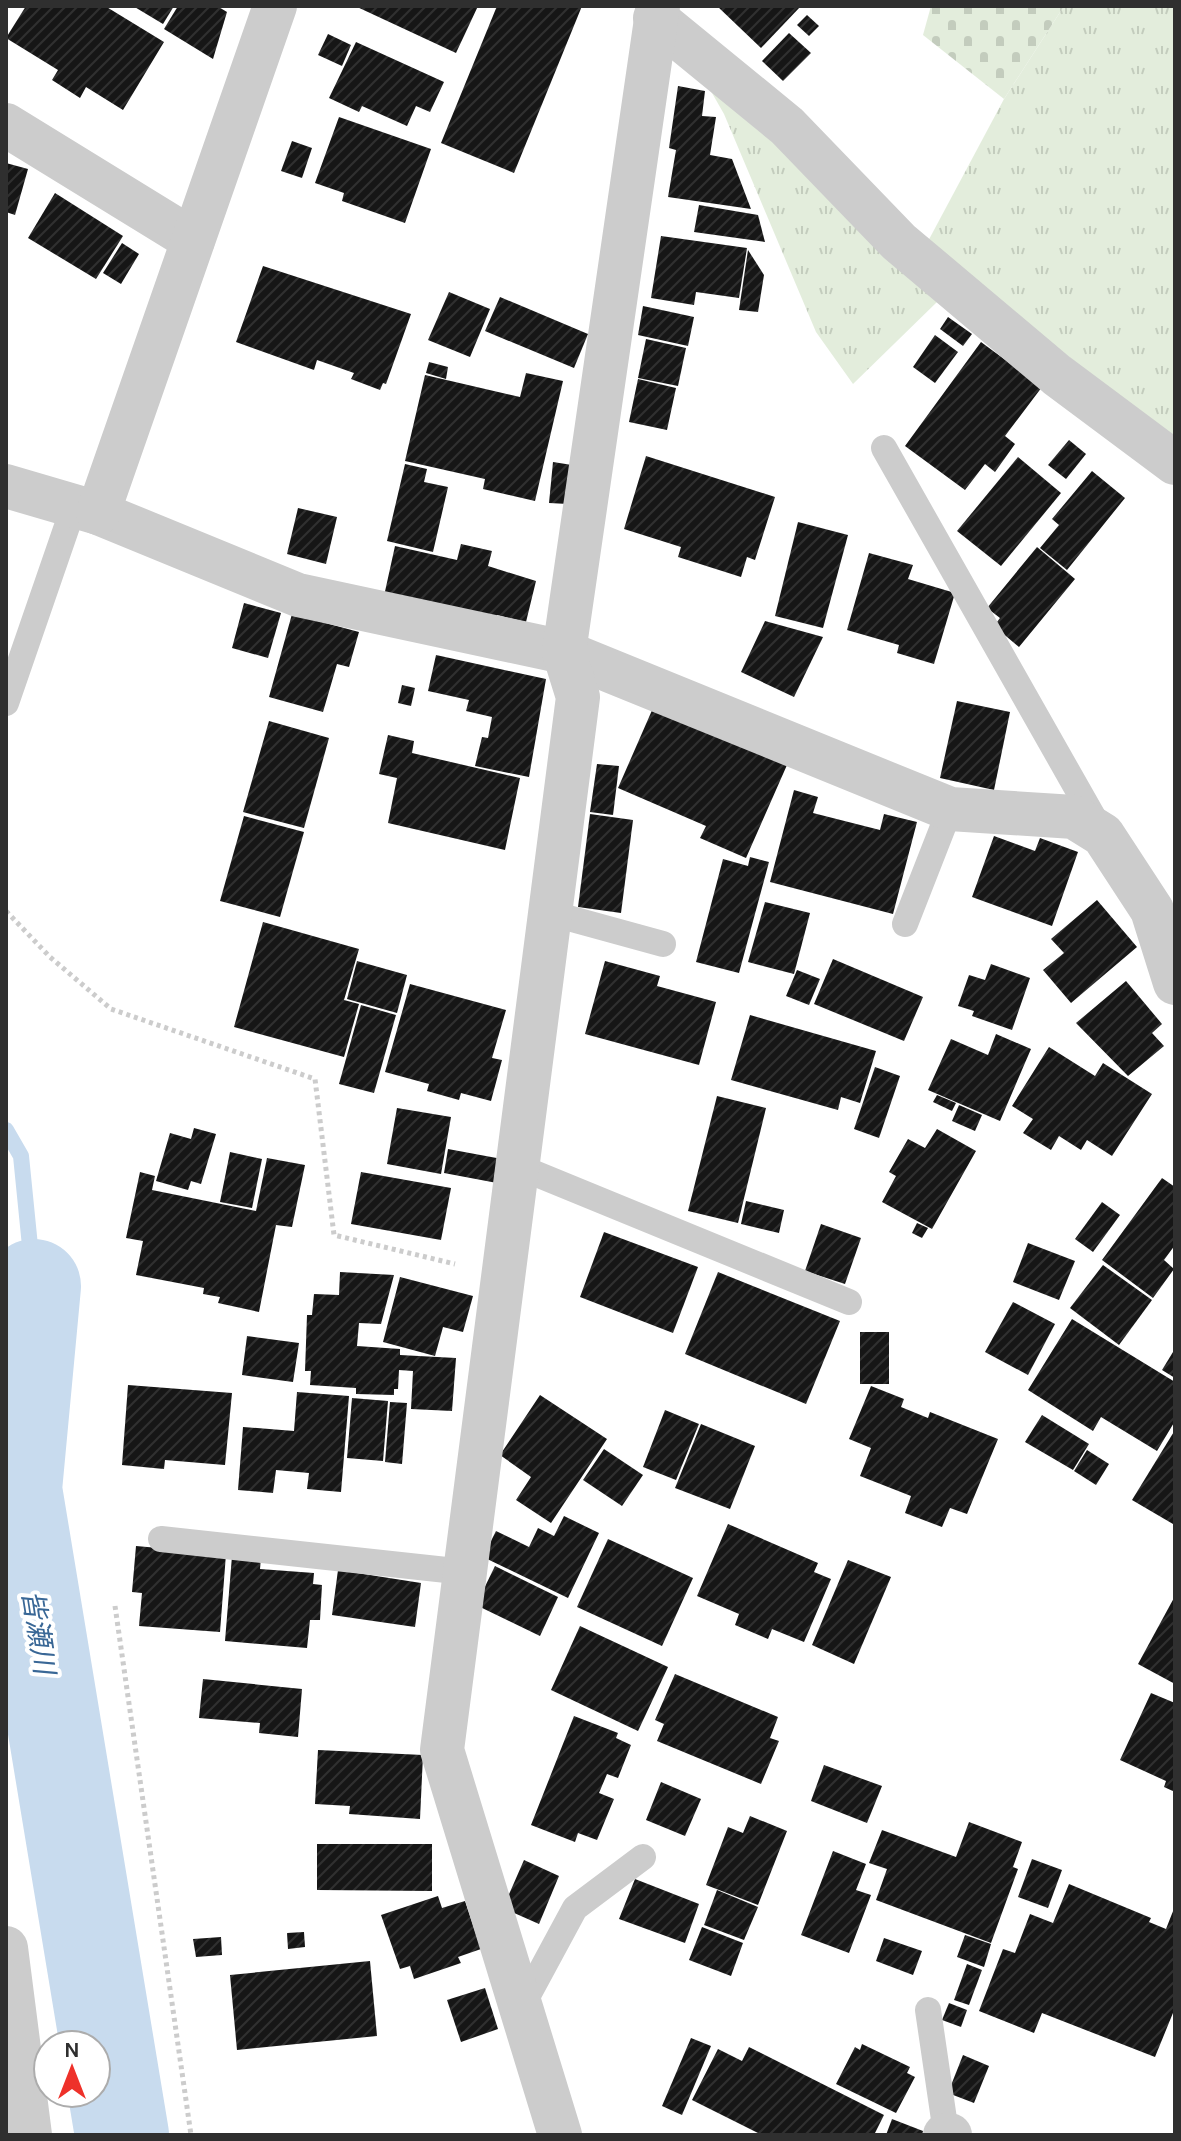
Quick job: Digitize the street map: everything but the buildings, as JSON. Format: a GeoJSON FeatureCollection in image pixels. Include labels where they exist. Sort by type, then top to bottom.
{"type":"FeatureCollection","features":[{"type":"Feature","properties":{"kind":"street"},"geometry":{"type":"LineString","coordinates":[[86,510],[193,240],[275,6]]}},
{"type":"Feature","properties":{"kind":"street"},"geometry":{"type":"LineString","coordinates":[[656,12],[787,126],[899,242],[1057,375],[1175,463]]}},
{"type":"Feature","properties":{"kind":"street"},"geometry":{"type":"LineString","coordinates":[[560,2135],[442,1750],[578,697],[564,652],[656,12]]}},
{"type":"Feature","properties":{"kind":"street"},"geometry":{"type":"LineString","coordinates":[[6,125],[193,240]]}},
{"type":"Feature","properties":{"kind":"street"},"geometry":{"type":"LineString","coordinates":[[6,486],[86,510],[298,595],[564,652],[950,809],[1074,817],[1103,835],[1163,897],[1175,983]]}},
{"type":"Feature","properties":{"kind":"street"},"geometry":{"type":"LineString","coordinates":[[6,1948],[30,2135]]}},
{"type":"Feature","properties":{"kind":"lane"},"geometry":{"type":"LineString","coordinates":[[884,448],[1103,835]]}},
{"type":"Feature","properties":{"kind":"lane"},"geometry":{"type":"LineString","coordinates":[[6,703],[86,510]]}},
{"type":"Feature","properties":{"kind":"lane"},"geometry":{"type":"LineString","coordinates":[[905,924],[950,809]]}},
{"type":"Feature","properties":{"kind":"lane"},"geometry":{"type":"LineString","coordinates":[[550,913],[663,944]]}},
{"type":"Feature","properties":{"kind":"lane"},"geometry":{"type":"LineString","coordinates":[[517,1166],[849,1302]]}},
{"type":"Feature","properties":{"kind":"lane"},"geometry":{"type":"LineString","coordinates":[[161,1539],[465,1572]]}},
{"type":"Feature","properties":{"kind":"lane"},"geometry":{"type":"LineString","coordinates":[[521,2008],[575,1908],[643,1857]]}},
{"type":"Feature","properties":{"kind":"lane"},"geometry":{"type":"LineString","coordinates":[[928,2010],[947,2134]]}},
{"type":"Feature","properties":{"kind":"path"},"geometry":{"type":"LineString","coordinates":[[6,911],[50,957],[111,1009],[315,1079],[334,1235],[503,1276]]}},
{"type":"Feature","properties":{"kind":"path"},"geometry":{"type":"LineString","coordinates":[[115,1606],[191,2135]]}},
{"type":"Feature","properties":{"kind":"green space"},"geometry":{"type":"Polygon","coordinates":[[[931,6],[1064,6],[1004,99],[923,35],[931,6]]]}},
{"type":"Feature","properties":{"kind":"green space"},"geometry":{"type":"Polygon","coordinates":[[[1064,6],[1175,6],[1174,439],[926,245],[1004,99],[1064,6]]]}},
{"type":"Feature","properties":{"kind":"green space"},"geometry":{"type":"Polygon","coordinates":[[[696,65],[937,302],[853,384],[816,332],[724,114],[696,65]]]}},
{"type":"Feature","properties":{"kind":"waterway","name":"皆瀬川"},"geometry":{"type":"LineString","coordinates":[[6,1130],[21,1156],[34,1286],[6,1278]]}},
{"type":"Feature","properties":{"kind":"waterway","name":"皆瀬川"},"geometry":{"type":"LineString","coordinates":[[34,1286],[15,1489],[122,2135]]}}]}
